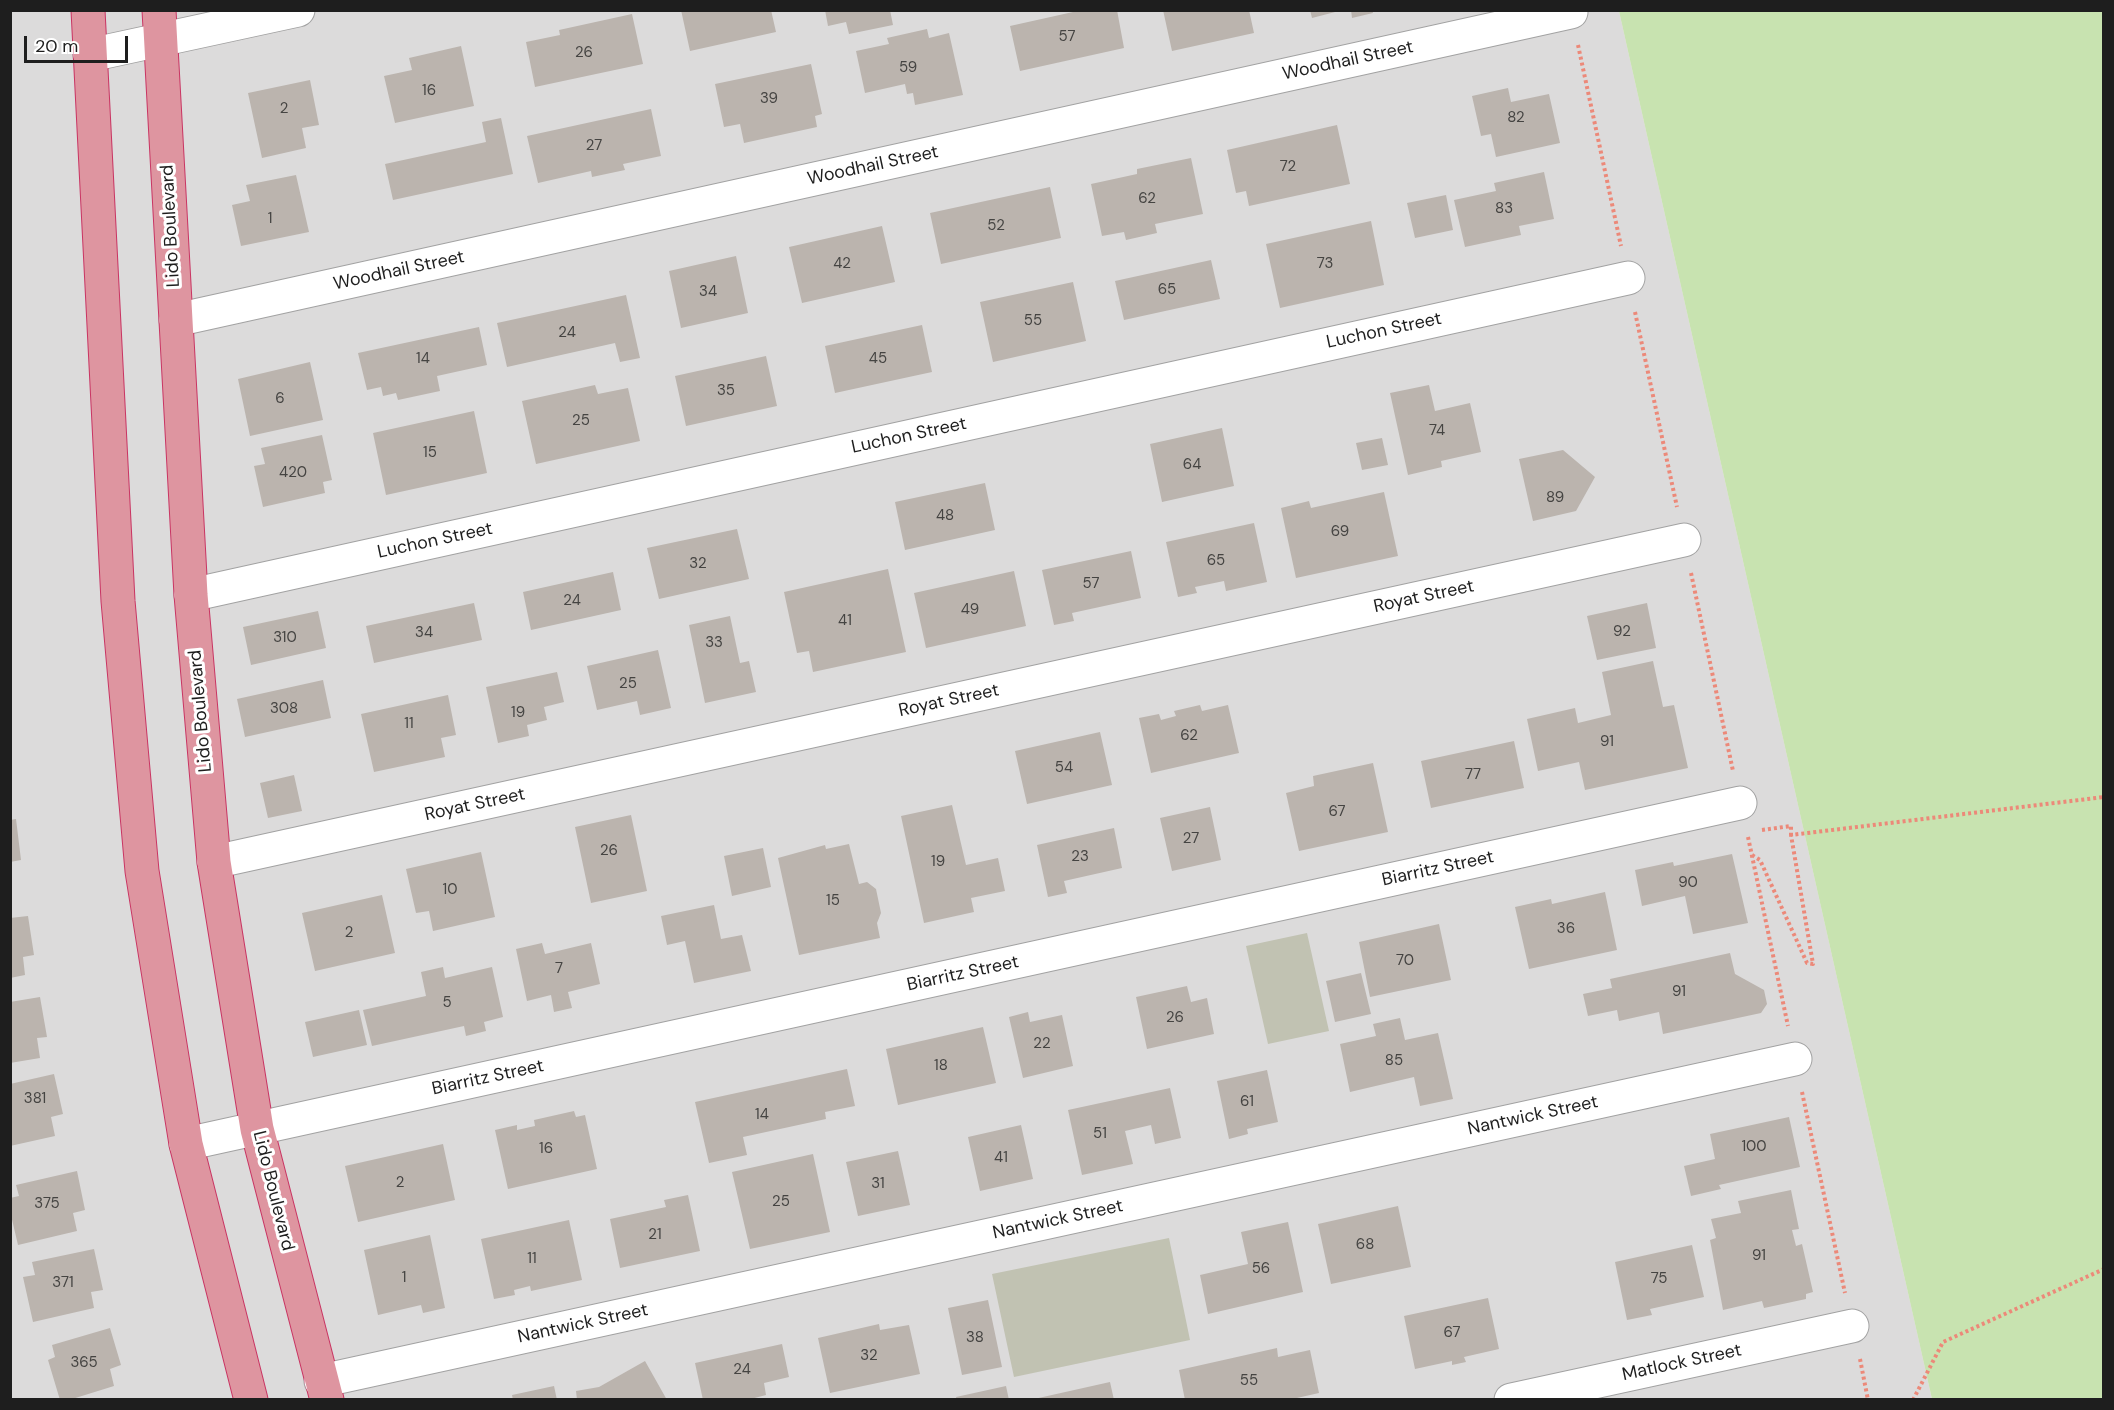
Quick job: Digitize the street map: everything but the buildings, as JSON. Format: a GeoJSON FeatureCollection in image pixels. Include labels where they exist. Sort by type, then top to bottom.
{"type":"FeatureCollection","features":[{"type":"Feature","properties":{"kind":"highway"},"geometry":{"type":"LineString","coordinates":[[88,10],[104,347],[122,648],[142,872],[186,1144],[251,1400]]}},
{"type":"Feature","properties":{"kind":"highway","name":"Lido Boulevard"},"geometry":{"type":"LineString","coordinates":[[160,25],[191,595],[214,862],[257,1129],[324,1390]]}},
{"type":"Feature","properties":{"kind":"street"},"geometry":{"type":"LineString","coordinates":[[90,55],[160,25],[298,10]]}},
{"type":"Feature","properties":{"kind":"street","name":"Woodhail Street"},"geometry":{"type":"LineString","coordinates":[[176,320],[1571,12]]}},
{"type":"Feature","properties":{"kind":"street","name":"Luchon Street"},"geometry":{"type":"LineString","coordinates":[[191,595],[1628,278]]}},
{"type":"Feature","properties":{"kind":"street","name":"Royat Street"},"geometry":{"type":"LineString","coordinates":[[214,862],[1684,540]]}},
{"type":"Feature","properties":{"kind":"street","name":"Biarritz Street"},"geometry":{"type":"LineString","coordinates":[[186,1144],[1744,818]]}},
{"type":"Feature","properties":{"kind":"street","name":"Nantwick Street"},"geometry":{"type":"LineString","coordinates":[[324,1390],[1795,1059]]}},
{"type":"Feature","properties":{"kind":"street","name":"Matlock Street"},"geometry":{"type":"LineString","coordinates":[[1511,1400],[1852,1326]]}},
{"type":"Feature","properties":{"kind":"path"},"geometry":{"type":"LineString","coordinates":[[1571,12],[1868,1400]]}},
{"type":"Feature","properties":{"kind":"path"},"geometry":{"type":"LineString","coordinates":[[1791,835],[2103,797]]}},
{"type":"Feature","properties":{"kind":"path"},"geometry":{"type":"LineString","coordinates":[[1744,818],[1791,826],[1813,964],[1807,963],[1760,860],[1751,854]]}},
{"type":"Feature","properties":{"kind":"path"},"geometry":{"type":"LineString","coordinates":[[1913,1400],[1943,1342],[2103,1269]]}},
{"type":"Feature","properties":{"kind":"shaded area"},"geometry":{"type":"Polygon","coordinates":[[[10,11],[1619,11],[1932,1399],[11,1399],[10,11]]]}},
{"type":"Feature","properties":{"kind":"shaded area"},"geometry":{"type":"Polygon","coordinates":[[[1307,933],[1329,1031],[1268,1044],[1246,946],[1307,933]]]}},
{"type":"Feature","properties":{"kind":"shaded area"},"geometry":{"type":"Polygon","coordinates":[[[1169,1238],[1190,1340],[1014,1377],[992,1274],[1169,1238]]]}},
{"type":"Feature","properties":{"kind":"green space"},"geometry":{"type":"Polygon","coordinates":[[[1619,11],[2103,11],[2103,1399],[1932,1399],[1619,11]]]}}]}
